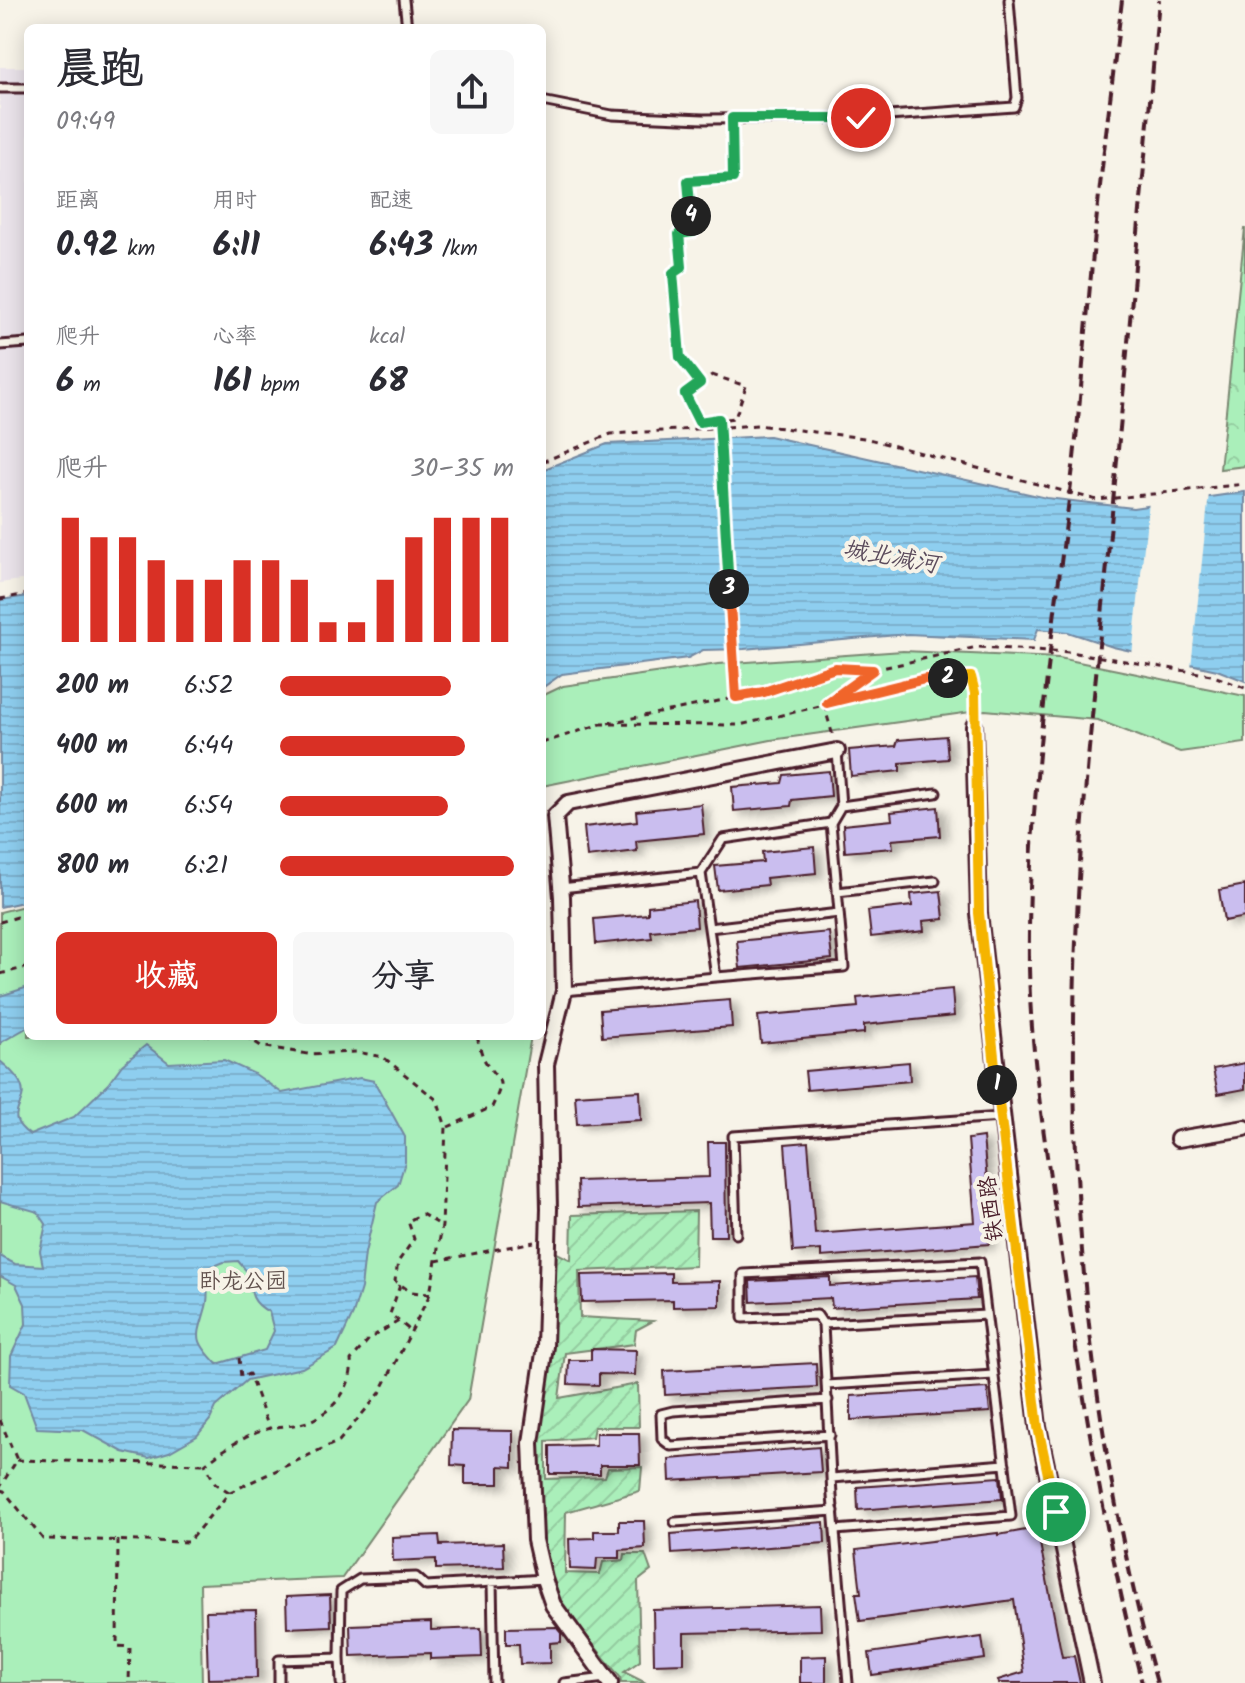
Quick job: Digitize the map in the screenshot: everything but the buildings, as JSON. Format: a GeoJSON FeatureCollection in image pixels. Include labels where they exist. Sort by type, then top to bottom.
{"type":"FeatureCollection","features":[{"type":"Feature","properties":{"kind":"street","name":"铁西路"},"geometry":{"type":"LineString","coordinates":[[974,726],[979,913],[1038,1427],[1092,1683]]}},
{"type":"Feature","properties":{"kind":"street"},"geometry":{"type":"LineString","coordinates":[[609,1680],[553,1605],[535,1540],[531,1443],[545,1346],[548,1243],[546,1064],[564,991],[555,816],[568,803],[837,751]]}},
{"type":"Feature","properties":{"kind":"street"},"geometry":{"type":"LineString","coordinates":[[1178,1139],[1245,1128]]}},
{"type":"Feature","properties":{"kind":"lane"},"geometry":{"type":"LineString","coordinates":[[404,0],[407,24]]}},
{"type":"Feature","properties":{"kind":"lane"},"geometry":{"type":"LineString","coordinates":[[546,102],[612,115],[732,118],[861,118],[1014,107],[1017,98],[1009,0]]}},
{"type":"Feature","properties":{"kind":"lane"},"geometry":{"type":"LineString","coordinates":[[0,88],[24,88]]}},
{"type":"Feature","properties":{"kind":"lane"},"geometry":{"type":"LineString","coordinates":[[0,345],[24,343]]}},
{"type":"Feature","properties":{"kind":"lane"},"geometry":{"type":"LineString","coordinates":[[564,991],[844,967],[831,823],[841,806],[837,751]]}},
{"type":"Feature","properties":{"kind":"lane"},"geometry":{"type":"LineString","coordinates":[[841,806],[936,793]]}},
{"type":"Feature","properties":{"kind":"lane"},"geometry":{"type":"LineString","coordinates":[[716,977],[701,873],[723,839],[831,823]]}},
{"type":"Feature","properties":{"kind":"lane"},"geometry":{"type":"LineString","coordinates":[[561,888],[701,873]]}},
{"type":"Feature","properties":{"kind":"lane"},"geometry":{"type":"LineString","coordinates":[[837,892],[935,881]]}},
{"type":"Feature","properties":{"kind":"lane"},"geometry":{"type":"LineString","coordinates":[[709,928],[839,913]]}},
{"type":"Feature","properties":{"kind":"lane"},"geometry":{"type":"LineString","coordinates":[[736,1234],[733,1136],[1001,1117]]}},
{"type":"Feature","properties":{"kind":"lane"},"geometry":{"type":"LineString","coordinates":[[835,1530],[1011,1516],[980,1262],[743,1274],[743,1318],[817,1315],[823,1324],[835,1530],[848,1683]]}},
{"type":"Feature","properties":{"kind":"lane"},"geometry":{"type":"LineString","coordinates":[[823,1324],[986,1315]]}},
{"type":"Feature","properties":{"kind":"lane"},"geometry":{"type":"LineString","coordinates":[[827,1385],[994,1375]]}},
{"type":"Feature","properties":{"kind":"lane"},"geometry":{"type":"LineString","coordinates":[[828,1400],[673,1411],[661,1414],[662,1439],[671,1446],[830,1435]]}},
{"type":"Feature","properties":{"kind":"lane"},"geometry":{"type":"LineString","coordinates":[[832,1478],[1005,1464]]}},
{"type":"Feature","properties":{"kind":"lane"},"geometry":{"type":"LineString","coordinates":[[675,1522],[834,1511]]}},
{"type":"Feature","properties":{"kind":"lane"},"geometry":{"type":"LineString","coordinates":[[341,1683],[341,1591],[360,1579],[416,1577],[426,1586],[544,1579]]}},
{"type":"Feature","properties":{"kind":"lane"},"geometry":{"type":"LineString","coordinates":[[492,1582],[494,1683]]}},
{"type":"Feature","properties":{"kind":"lane"},"geometry":{"type":"LineString","coordinates":[[279,1683],[279,1660],[340,1658]]}},
{"type":"Feature","properties":{"kind":"lane"},"geometry":{"type":"LineString","coordinates":[[564,1683],[609,1680]]}},
{"type":"Feature","properties":{"kind":"path"},"geometry":{"type":"LineString","coordinates":[[700,383],[680,357],[673,273],[682,267],[679,234],[693,232],[688,181],[733,178],[732,118]]}},
{"type":"Feature","properties":{"kind":"path"},"geometry":{"type":"LineString","coordinates":[[712,375],[746,386],[735,418],[719,419],[699,422],[685,394],[712,375]]}},
{"type":"Feature","properties":{"kind":"path"},"geometry":{"type":"LineString","coordinates":[[719,419],[736,697]]}},
{"type":"Feature","properties":{"kind":"path"},"geometry":{"type":"LineString","coordinates":[[727,427],[757,425],[865,438],[1097,500],[1245,484]]}},
{"type":"Feature","properties":{"kind":"path"},"geometry":{"type":"LineString","coordinates":[[546,460],[611,434],[712,428]]}},
{"type":"Feature","properties":{"kind":"path"},"geometry":{"type":"LineString","coordinates":[[0,599],[24,595]]}},
{"type":"Feature","properties":{"kind":"path"},"geometry":{"type":"LineString","coordinates":[[546,742],[601,724],[764,692],[835,668],[873,670],[977,647],[1070,652],[1211,675],[1245,688]]}},
{"type":"Feature","properties":{"kind":"path"},"geometry":{"type":"LineString","coordinates":[[825,704],[873,670]]}},
{"type":"Feature","properties":{"kind":"path"},"geometry":{"type":"LineString","coordinates":[[601,724],[740,725],[925,679],[971,677],[975,693],[974,726]]}},
{"type":"Feature","properties":{"kind":"path"},"geometry":{"type":"LineString","coordinates":[[825,704],[837,751]]}},
{"type":"Feature","properties":{"kind":"path"},"geometry":{"type":"LineString","coordinates":[[0,922],[24,915]]}},
{"type":"Feature","properties":{"kind":"path"},"geometry":{"type":"LineString","coordinates":[[0,974],[24,968]]}},
{"type":"Feature","properties":{"kind":"path"},"geometry":{"type":"LineString","coordinates":[[17,1460],[0,1489],[43,1539],[188,1542],[230,1492],[339,1441],[380,1393],[430,1294],[442,1226],[446,1127],[437,1100],[383,1057],[357,1052],[308,1054],[261,1046],[251,1040]]}},
{"type":"Feature","properties":{"kind":"path"},"geometry":{"type":"LineString","coordinates":[[446,1127],[492,1107],[500,1089],[498,1075],[485,1062],[478,1040]]}},
{"type":"Feature","properties":{"kind":"path"},"geometry":{"type":"LineString","coordinates":[[430,1294],[411,1292],[395,1281],[398,1262],[414,1239],[408,1221],[422,1214],[442,1226]]}},
{"type":"Feature","properties":{"kind":"path"},"geometry":{"type":"LineString","coordinates":[[436,1261],[533,1242],[548,1243]]}},
{"type":"Feature","properties":{"kind":"path"},"geometry":{"type":"LineString","coordinates":[[400,1285],[390,1314],[412,1332]]}},
{"type":"Feature","properties":{"kind":"path"},"geometry":{"type":"LineString","coordinates":[[17,1460],[205,1464],[230,1444],[269,1428],[283,1428],[309,1421],[339,1400],[353,1376],[351,1360],[370,1338],[399,1321]]}},
{"type":"Feature","properties":{"kind":"path"},"geometry":{"type":"LineString","coordinates":[[239,1358],[241,1377],[249,1374],[269,1428]]}},
{"type":"Feature","properties":{"kind":"path"},"geometry":{"type":"LineString","coordinates":[[0,1420],[17,1460]]}},
{"type":"Feature","properties":{"kind":"path"},"geometry":{"type":"LineString","coordinates":[[205,1464],[215,1483],[230,1492]]}},
{"type":"Feature","properties":{"kind":"path"},"geometry":{"type":"LineString","coordinates":[[118,1540],[117,1646],[130,1647],[129,1683]]}},
{"type":"Feature","properties":{"kind":"shaded area"},"geometry":{"type":"Polygon","coordinates":[[[0,67],[24,67],[24,580],[0,583],[0,67]]]}},
{"type":"Feature","properties":{"kind":"green space"},"geometry":{"type":"Polygon","coordinates":[[[1245,228],[1245,466],[1220,469],[1245,228]]]}},
{"type":"Feature","properties":{"kind":"green space"},"geometry":{"type":"Polygon","coordinates":[[[903,651],[1059,658],[1245,696],[1245,743],[1180,752],[1098,720],[985,710],[771,740],[546,785],[546,694],[563,686],[718,664],[903,651]]]}},
{"type":"Feature","properties":{"kind":"green space","name":"卧龙公园"},"geometry":{"type":"Polygon","coordinates":[[[24,906],[24,1040],[530,1040],[468,1400],[342,1578],[200,1584],[202,1683],[0,1683],[0,912],[24,906]]]}},
{"type":"Feature","properties":{"kind":"green space"},"geometry":{"type":"Polygon","coordinates":[[[696,1211],[695,1266],[579,1271],[580,1317],[653,1321],[636,1330],[634,1344],[565,1353],[559,1398],[638,1384],[639,1427],[594,1427],[592,1437],[546,1441],[546,1479],[605,1477],[608,1468],[642,1467],[640,1491],[566,1512],[565,1573],[600,1574],[603,1562],[624,1560],[625,1554],[645,1554],[651,1571],[638,1581],[640,1661],[624,1672],[646,1683],[621,1683],[620,1677],[560,1604],[529,1523],[523,1471],[524,1430],[540,1326],[543,1246],[571,1260],[572,1215],[696,1211]]]}},
{"type":"Feature","properties":{"kind":"water","name":"城北减河"},"geometry":{"type":"Polygon","coordinates":[[[769,436],[1047,498],[1133,508],[1245,492],[1245,681],[1217,670],[1113,647],[1068,632],[1038,629],[1034,640],[908,634],[703,650],[688,658],[562,674],[546,685],[546,468],[607,444],[769,436]]]}},
{"type":"Feature","properties":{"kind":"water"},"geometry":{"type":"Polygon","coordinates":[[[24,597],[24,902],[0,907],[0,600],[24,597]]]}},
{"type":"Feature","properties":{"kind":"water"},"geometry":{"type":"Polygon","coordinates":[[[24,988],[24,1029],[0,1043],[0,996],[24,988]]]}},
{"type":"Feature","properties":{"kind":"water"},"geometry":{"type":"Polygon","coordinates":[[[146,1045],[169,1063],[224,1060],[255,1074],[282,1093],[360,1078],[374,1081],[405,1137],[405,1162],[398,1185],[377,1202],[365,1253],[361,1288],[337,1348],[302,1368],[247,1380],[216,1407],[197,1436],[169,1452],[149,1458],[123,1452],[83,1430],[37,1428],[24,1393],[10,1385],[11,1356],[26,1324],[25,1304],[16,1285],[0,1276],[0,1256],[15,1264],[43,1266],[40,1251],[46,1224],[38,1212],[0,1201],[0,1061],[21,1085],[23,1092],[17,1121],[30,1135],[74,1117],[108,1084],[122,1065],[146,1045]],[[238,1261],[209,1268],[207,1302],[199,1337],[217,1364],[265,1350],[274,1331],[269,1312],[253,1297],[250,1275],[238,1261]]]}},
{"type":"Feature","properties":{"kind":"pier"},"geometry":{"type":"Polygon","coordinates":[[[1209,493],[1191,668],[1132,655],[1149,501],[1209,493]]]}},
{"type":"Feature","properties":{"kind":"railway"},"geometry":{"type":"LineString","coordinates":[[1122,0],[1096,222],[1073,467],[1043,716],[1032,842],[1029,968],[1041,1112],[1078,1363],[1106,1524],[1142,1683]]}},
{"type":"Feature","properties":{"kind":"railway"},"geometry":{"type":"LineString","coordinates":[[1157,1683],[1115,1501],[1088,1315],[1075,1128],[1074,1035],[1078,890],[1086,788],[1159,0]]}},
{"type":"Feature","properties":{"kind":"route"},"geometry":{"type":"LineString","coordinates":[[861,118],[732,118],[733,178],[688,181],[693,232],[679,234],[682,267],[673,273],[680,357],[700,383],[685,394],[699,422],[719,419],[736,697],[764,692],[835,668],[873,670],[827,703],[925,679],[971,677],[975,693],[979,913],[1038,1427],[1056,1512]]}}]}
